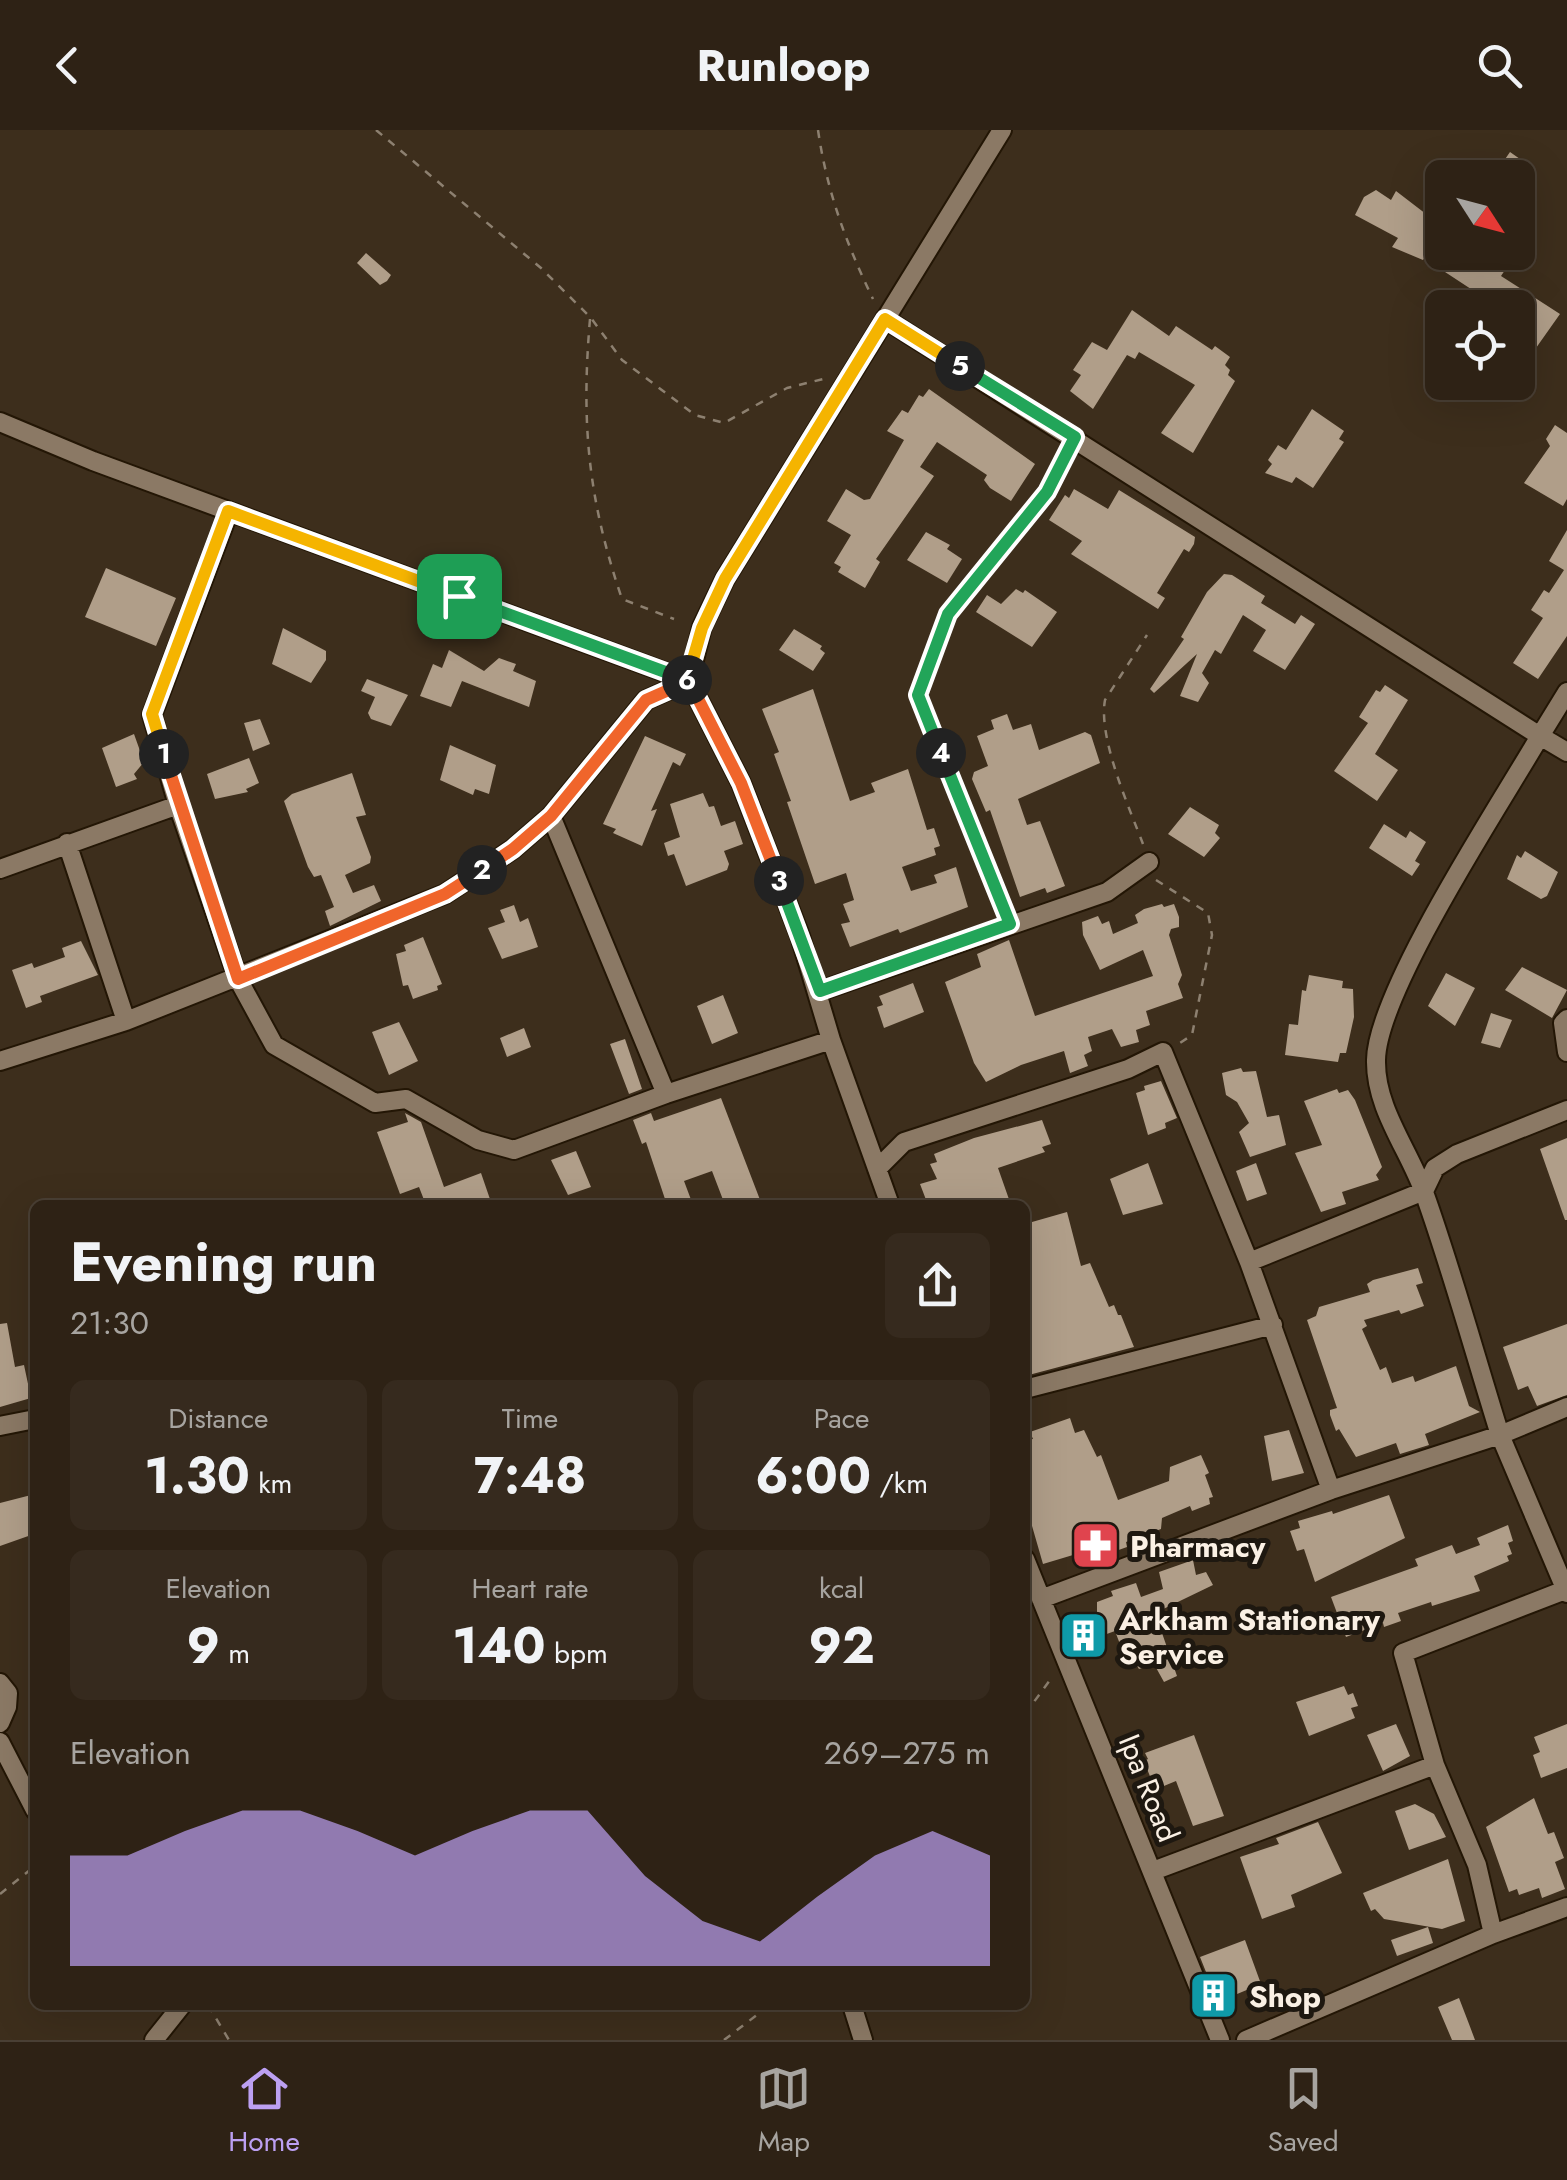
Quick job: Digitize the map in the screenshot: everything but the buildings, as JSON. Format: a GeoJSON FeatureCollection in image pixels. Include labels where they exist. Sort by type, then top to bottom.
{"type":"FeatureCollection","features":[{"type":"Feature","properties":{"kind":"street"},"geometry":{"type":"LineString","coordinates":[[888,1200],[832,1040],[820,991],[741,783],[689,681],[702,628],[725,579],[1002,130]]}},
{"type":"Feature","properties":{"kind":"street"},"geometry":{"type":"LineString","coordinates":[[885,319],[1567,752]]}},
{"type":"Feature","properties":{"kind":"street"},"geometry":{"type":"LineString","coordinates":[[0,422],[228,511],[689,681]]}},
{"type":"Feature","properties":{"kind":"street"},"geometry":{"type":"LineString","coordinates":[[228,511],[152,714],[178,805],[238,979],[274,1045],[375,1103],[406,1099],[478,1140],[514,1150],[666,1094],[832,1040]]}},
{"type":"Feature","properties":{"kind":"street"},"geometry":{"type":"LineString","coordinates":[[0,1061],[126,1021],[238,979],[445,894],[513,849],[551,816],[646,700],[689,681]]}},
{"type":"Feature","properties":{"kind":"street"},"geometry":{"type":"LineString","coordinates":[[1494,1934],[1477,1865],[1434,1765],[1403,1653],[1566,1592],[1500,1435],[1424,1191],[1384,1106],[1376,1060],[1385,1018],[1422,941],[1567,692]]}},
{"type":"Feature","properties":{"kind":"street"},"geometry":{"type":"LineString","coordinates":[[0,869],[178,805]]}},
{"type":"Feature","properties":{"kind":"street"},"geometry":{"type":"LineString","coordinates":[[551,816],[666,1094]]}},
{"type":"Feature","properties":{"kind":"street"},"geometry":{"type":"LineString","coordinates":[[66,843],[126,1021]]}},
{"type":"Feature","properties":{"kind":"street"},"geometry":{"type":"LineString","coordinates":[[820,991],[1107,892],[1149,862]]}},
{"type":"Feature","properties":{"kind":"street"},"geometry":{"type":"LineString","coordinates":[[1567,1019],[1563,1024],[1567,1052]]}},
{"type":"Feature","properties":{"kind":"street"},"geometry":{"type":"LineString","coordinates":[[878,1169],[904,1142],[1128,1069],[1163,1052],[1249,1262],[1331,1490]]}},
{"type":"Feature","properties":{"kind":"street"},"geometry":{"type":"LineString","coordinates":[[1249,1262],[1424,1191],[1435,1168],[1457,1154],[1567,1110]]}},
{"type":"Feature","properties":{"kind":"street"},"geometry":{"type":"LineString","coordinates":[[1030,1389],[1273,1325]]}},
{"type":"Feature","properties":{"kind":"street"},"geometry":{"type":"LineString","coordinates":[[1041,1599],[1331,1490],[1500,1435],[1567,1407]]}},
{"type":"Feature","properties":{"kind":"street"},"geometry":{"type":"LineString","coordinates":[[0,1426],[30,1420]]}},
{"type":"Feature","properties":{"kind":"street","name":"Ipa Road"},"geometry":{"type":"LineString","coordinates":[[1030,1571],[1220,2040]]}},
{"type":"Feature","properties":{"kind":"street"},"geometry":{"type":"LineString","coordinates":[[0,1683],[8,1693],[0,1722]]}},
{"type":"Feature","properties":{"kind":"street"},"geometry":{"type":"LineString","coordinates":[[0,1742],[30,1800]]}},
{"type":"Feature","properties":{"kind":"street"},"geometry":{"type":"LineString","coordinates":[[1154,1872],[1434,1765]]}},
{"type":"Feature","properties":{"kind":"street"},"geometry":{"type":"LineString","coordinates":[[1246,2040],[1567,1907]]}},
{"type":"Feature","properties":{"kind":"street"},"geometry":{"type":"LineString","coordinates":[[154,2040],[178,2010]]}},
{"type":"Feature","properties":{"kind":"street"},"geometry":{"type":"LineString","coordinates":[[854,2010],[864,2040]]}},
{"type":"Feature","properties":{"kind":"path"},"geometry":{"type":"LineString","coordinates":[[376,130],[541,268],[590,318],[622,360],[695,415],[724,423],[787,388],[823,379]]}},
{"type":"Feature","properties":{"kind":"path"},"geometry":{"type":"LineString","coordinates":[[818,130],[826,180],[844,240],[873,299]]}},
{"type":"Feature","properties":{"kind":"path"},"geometry":{"type":"LineString","coordinates":[[590,318],[586,447],[612,569],[622,599],[674,619]]}},
{"type":"Feature","properties":{"kind":"path"},"geometry":{"type":"LineString","coordinates":[[1010,924],[918,695],[948,614],[1047,492],[1075,437]]}},
{"type":"Feature","properties":{"kind":"path"},"geometry":{"type":"LineString","coordinates":[[1030,1707],[1066,1659]]}},
{"type":"Feature","properties":{"kind":"path"},"geometry":{"type":"LineString","coordinates":[[0,1894],[30,1870]]}},
{"type":"Feature","properties":{"kind":"path"},"geometry":{"type":"LineString","coordinates":[[211,2010],[229,2040]]}},
{"type":"Feature","properties":{"kind":"path"},"geometry":{"type":"LineString","coordinates":[[724,2040],[763,2010]]}},
{"type":"Feature","properties":{"kind":"place","name":"Pharmacy"},"geometry":{"type":"Point","coordinates":[1095,1546]}},
{"type":"Feature","properties":{"kind":"place","name":"Arkham Stationary Service"},"geometry":{"type":"Point","coordinates":[1084,1636]}},
{"type":"Feature","properties":{"kind":"place","name":"Shop"},"geometry":{"type":"Point","coordinates":[1214,1996]}},
{"type":"Feature","properties":{"kind":"route"},"geometry":{"type":"LineString","coordinates":[[459,596],[228,511],[152,714],[178,805],[238,979],[445,894],[513,849],[551,816],[646,700],[689,681],[741,783],[820,991],[1010,924],[918,695],[948,614],[1003,551],[1047,492],[1075,437],[885,319],[725,579],[702,628],[689,681],[459,596]]}}]}
